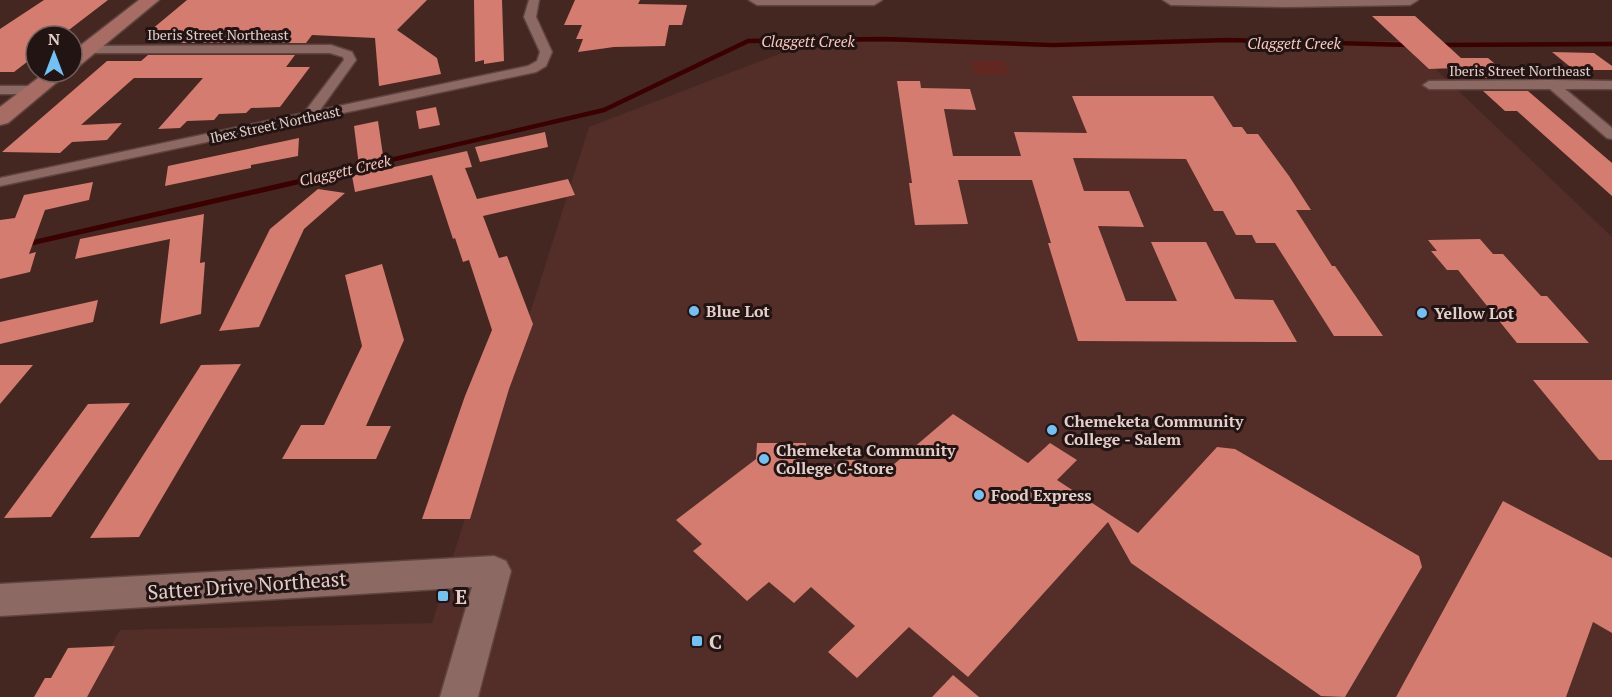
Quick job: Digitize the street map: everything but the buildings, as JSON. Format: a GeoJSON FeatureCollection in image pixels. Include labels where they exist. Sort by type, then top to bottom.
{"type":"FeatureCollection","features":[{"type":"Feature","properties":{"kind":"main road"},"geometry":{"type":"LineString","coordinates":[[84,52],[150,0]]}},
{"type":"Feature","properties":{"kind":"main road"},"geometry":{"type":"LineString","coordinates":[[0,118],[43,84]]}},
{"type":"Feature","properties":{"kind":"street","name":"Ibex Street Northeast"},"geometry":{"type":"LineString","coordinates":[[0,182],[521,72],[542,63],[545,58],[545,46],[530,17],[534,0]]}},
{"type":"Feature","properties":{"kind":"street"},"geometry":{"type":"LineString","coordinates":[[757,0],[874,0]]}},
{"type":"Feature","properties":{"kind":"street"},"geometry":{"type":"LineString","coordinates":[[1171,0],[1286,2],[1410,0]]}},
{"type":"Feature","properties":{"kind":"street","name":"Iberis Street Northeast"},"geometry":{"type":"LineString","coordinates":[[87,49],[331,49],[348,55],[350,60],[308,117]]}},
{"type":"Feature","properties":{"kind":"street"},"geometry":{"type":"LineString","coordinates":[[1552,84],[1612,135]]}},
{"type":"Feature","properties":{"kind":"street","name":"Iberis Street Northeast"},"geometry":{"type":"LineString","coordinates":[[1429,85],[1612,85]]}},
{"type":"Feature","properties":{"kind":"street"},"geometry":{"type":"LineString","coordinates":[[0,90],[35,90]]}},
{"type":"Feature","properties":{"kind":"street","name":"Satter Drive Northeast"},"geometry":{"type":"LineString","coordinates":[[0,600],[494,571],[459,697]]}},
{"type":"Feature","properties":{"kind":"shaded area","name":"Chemeketa Community College - Salem"},"geometry":{"type":"Polygon","coordinates":[[[1406,41],[1612,237],[1612,697],[82,697],[120,630],[432,623],[589,127],[810,42],[1406,41]]]}},
{"type":"Feature","properties":{"kind":"shaded area"},"geometry":{"type":"Polygon","coordinates":[[[970,61],[1004,61],[1010,74],[975,75],[970,61]]]}},
{"type":"Feature","properties":{"kind":"waterway","name":"Claggett Creek"},"geometry":{"type":"LineString","coordinates":[[378,163],[604,110],[748,41],[884,39],[1053,45],[1228,40],[1410,45]]}},
{"type":"Feature","properties":{"kind":"waterway","name":"Claggett Creek"},"geometry":{"type":"LineString","coordinates":[[1439,45],[1612,44]]}},
{"type":"Feature","properties":{"kind":"waterway","name":"Claggett Creek"},"geometry":{"type":"LineString","coordinates":[[342,171],[365,166]]}},
{"type":"Feature","properties":{"kind":"waterway","name":"Claggett Creek"},"geometry":{"type":"LineString","coordinates":[[27,244],[349,170]]}},
{"type":"Feature","properties":{"kind":"place","name":"Blue Lot"},"geometry":{"type":"Point","coordinates":[694,311]}},
{"type":"Feature","properties":{"kind":"place","name":"Yellow Lot"},"geometry":{"type":"Point","coordinates":[1422,313]}},
{"type":"Feature","properties":{"kind":"place","name":"Chemeketa Community College - Salem"},"geometry":{"type":"Point","coordinates":[1052,430]}},
{"type":"Feature","properties":{"kind":"place","name":"Chemeketa Community College C-Store"},"geometry":{"type":"Point","coordinates":[764,459]}},
{"type":"Feature","properties":{"kind":"place","name":"Food Express"},"geometry":{"type":"Point","coordinates":[979,495]}},
{"type":"Feature","properties":{"kind":"place","name":"E"},"geometry":{"type":"Point","coordinates":[443,596]}},
{"type":"Feature","properties":{"kind":"place","name":"C"},"geometry":{"type":"Point","coordinates":[697,641]}}]}
